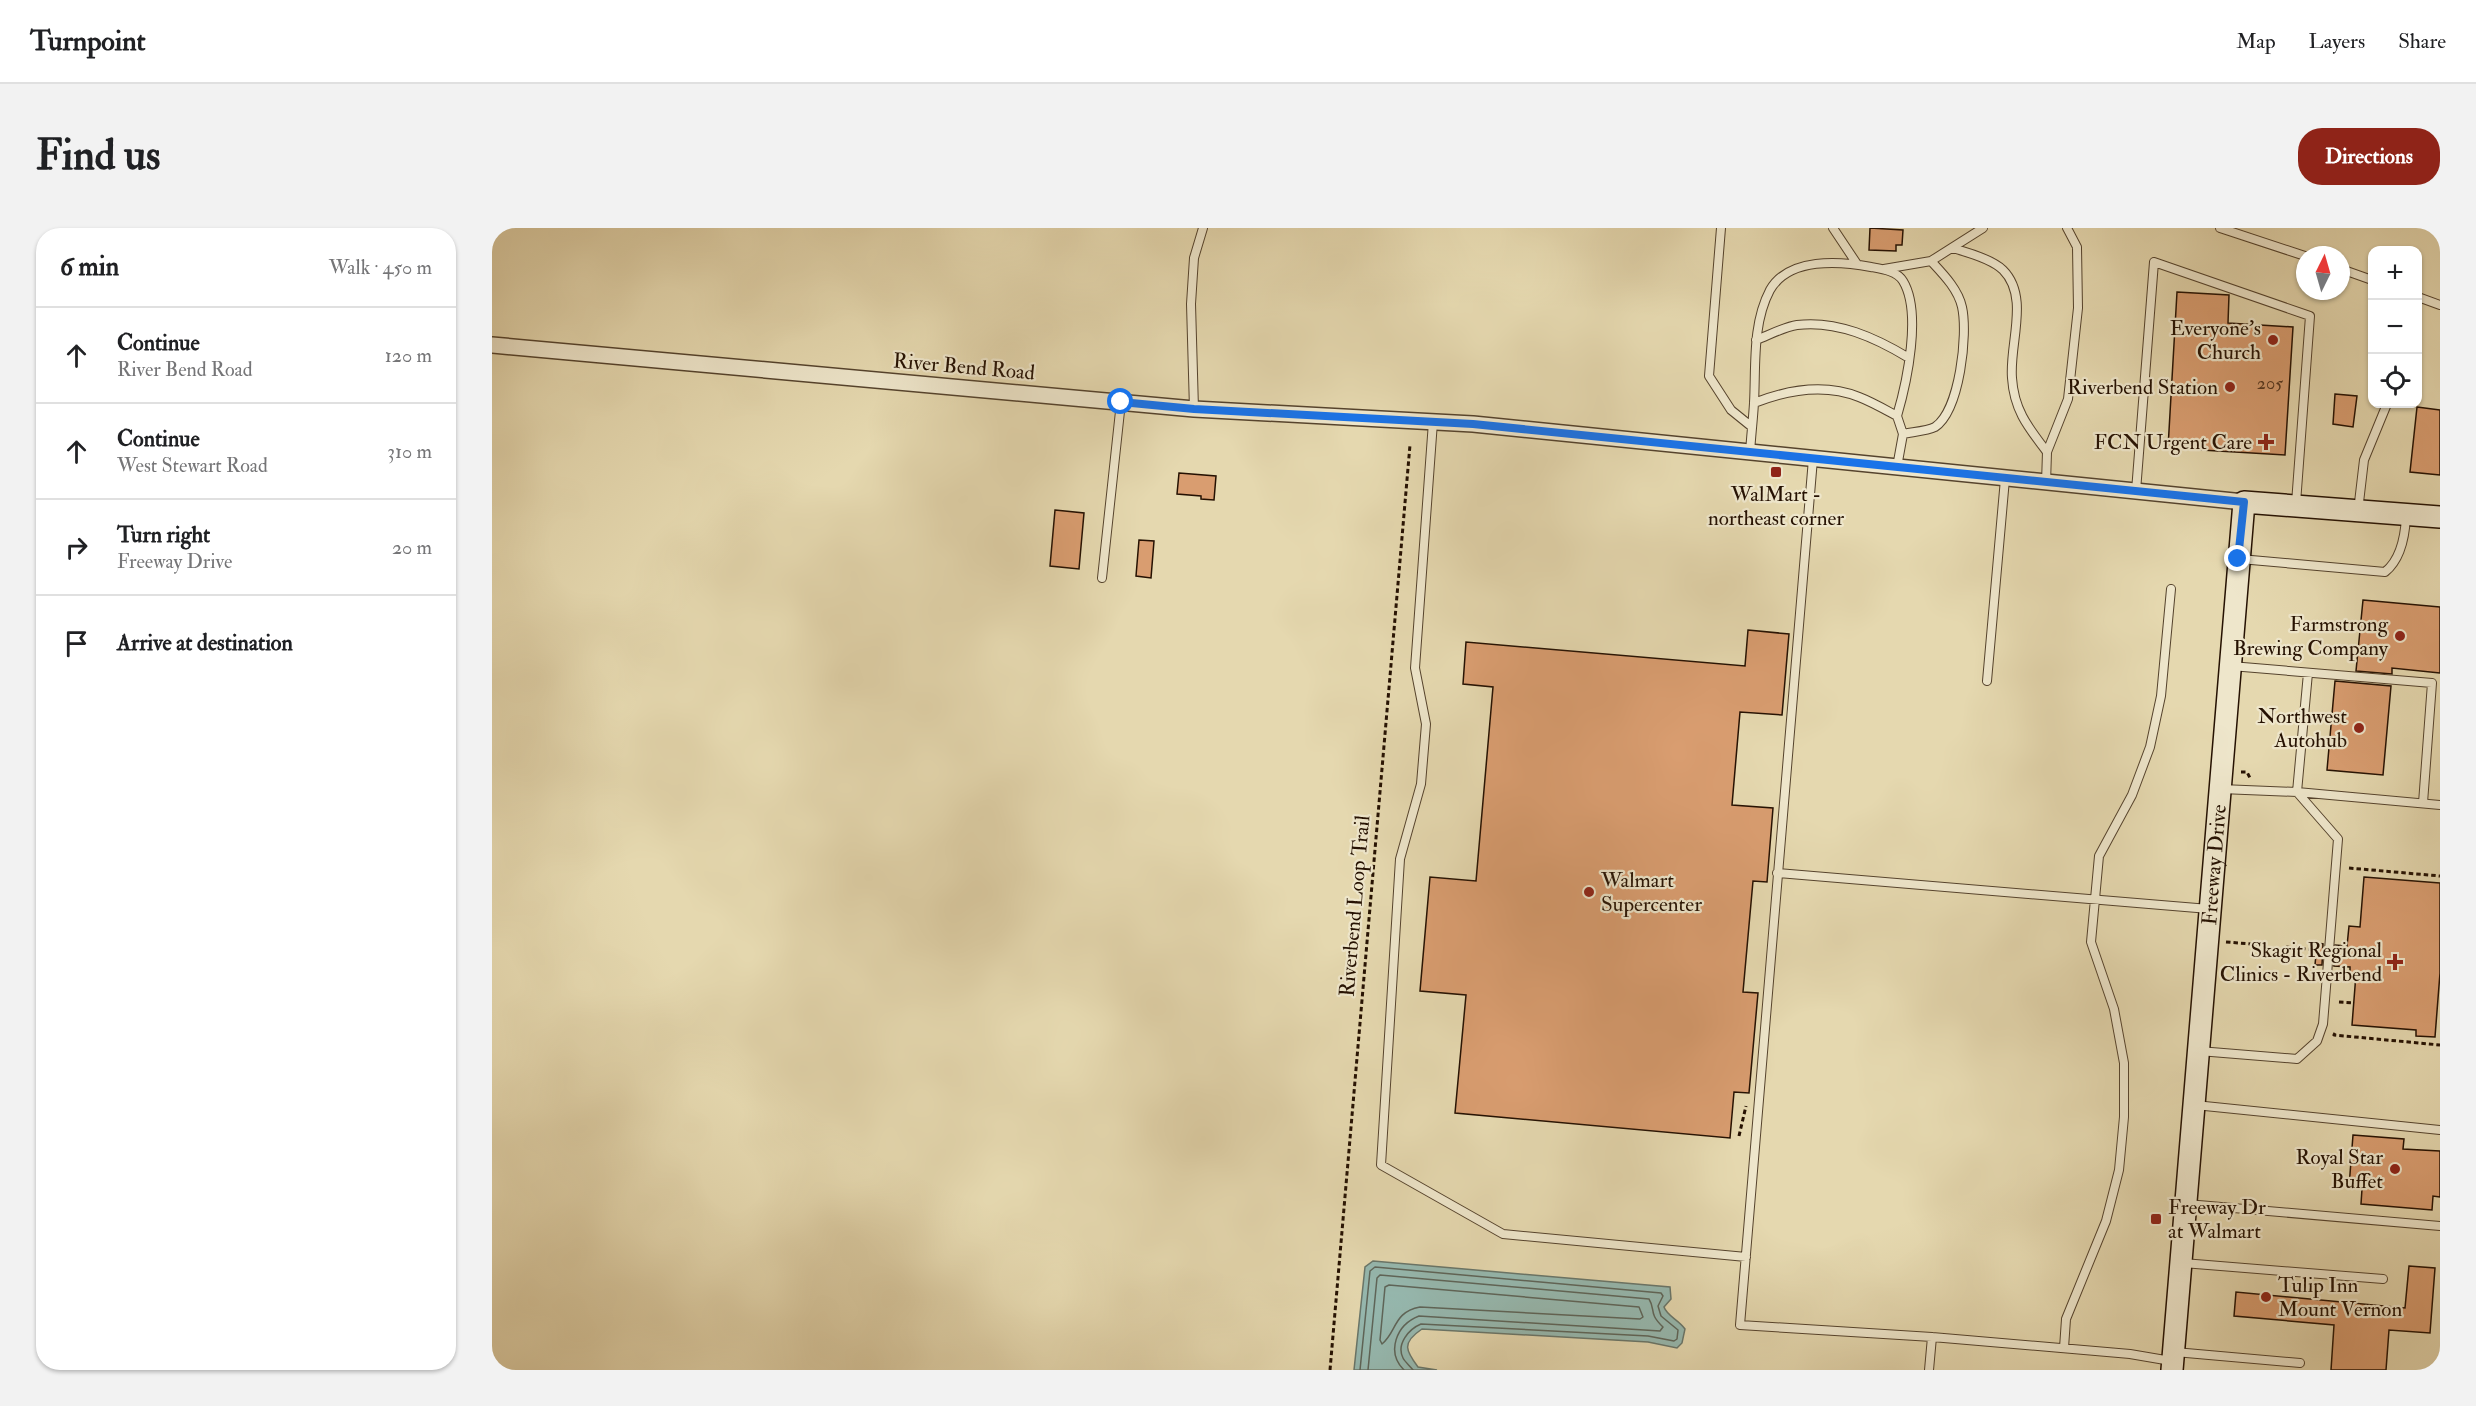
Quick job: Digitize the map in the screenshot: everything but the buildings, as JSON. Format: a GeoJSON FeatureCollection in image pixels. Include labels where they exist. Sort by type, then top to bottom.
{"type":"FeatureCollection","features":[{"type":"Feature","properties":{"kind":"street","name":"River Bend Road"},"geometry":{"type":"LineString","coordinates":[[492,345],[1194,409],[1433,422],[2244,502]]}},
{"type":"Feature","properties":{"kind":"street"},"geometry":{"type":"LineString","coordinates":[[2244,502],[2440,517]]}},
{"type":"Feature","properties":{"kind":"street","name":"Freeway Drive"},"geometry":{"type":"LineString","coordinates":[[2173,1361],[2244,502]]}},
{"type":"Feature","properties":{"kind":"lane"},"geometry":{"type":"LineString","coordinates":[[1194,409],[1191,304],[1194,258],[1203,228]]}},
{"type":"Feature","properties":{"kind":"lane"},"geometry":{"type":"LineString","coordinates":[[1833,228],[1857,264]]}},
{"type":"Feature","properties":{"kind":"lane"},"geometry":{"type":"LineString","coordinates":[[1883,269],[1931,261],[1983,228]]}},
{"type":"Feature","properties":{"kind":"lane"},"geometry":{"type":"LineString","coordinates":[[2046,483],[2047,452],[2068,399],[2078,308],[2077,247],[2067,228]]}},
{"type":"Feature","properties":{"kind":"lane"},"geometry":{"type":"LineString","coordinates":[[2220,228],[2296,253]]}},
{"type":"Feature","properties":{"kind":"lane"},"geometry":{"type":"LineString","coordinates":[[1723,229],[1709,376],[1731,410],[1752,427]]}},
{"type":"Feature","properties":{"kind":"lane"},"geometry":{"type":"LineString","coordinates":[[1952,248],[1977,255],[2003,270],[2017,295],[2012,378],[2020,417],[2047,452]]}},
{"type":"Feature","properties":{"kind":"lane"},"geometry":{"type":"LineString","coordinates":[[1903,434],[1935,427],[1948,410],[1963,346],[1962,306],[1953,288],[1931,261]]}},
{"type":"Feature","properties":{"kind":"lane"},"geometry":{"type":"LineString","coordinates":[[2136,493],[2154,262],[2310,316],[2296,507]]}},
{"type":"Feature","properties":{"kind":"lane"},"geometry":{"type":"LineString","coordinates":[[1750,453],[1756,340],[1763,308],[1771,288],[1784,275],[1805,266],[1828,263],[1857,264],[1883,269],[1902,279],[1910,296],[1912,314],[1909,358],[1905,387],[1897,416],[1903,434],[1897,467]]}},
{"type":"Feature","properties":{"kind":"lane"},"geometry":{"type":"LineString","coordinates":[[2350,271],[2368,278]]}},
{"type":"Feature","properties":{"kind":"lane"},"geometry":{"type":"LineString","coordinates":[[2422,298],[2440,305]]}},
{"type":"Feature","properties":{"kind":"lane"},"geometry":{"type":"LineString","coordinates":[[1756,340],[1796,325],[1834,327],[1874,337],[1909,358]]}},
{"type":"Feature","properties":{"kind":"lane"},"geometry":{"type":"LineString","coordinates":[[1754,402],[1802,389],[1831,390],[1858,396],[1897,416]]}},
{"type":"Feature","properties":{"kind":"lane"},"geometry":{"type":"LineString","coordinates":[[1102,578],[1121,402]]}},
{"type":"Feature","properties":{"kind":"lane"},"geometry":{"type":"LineString","coordinates":[[2358,512],[2364,460],[2385,408]]}},
{"type":"Feature","properties":{"kind":"lane"},"geometry":{"type":"LineString","coordinates":[[1433,422],[1414,668],[1426,724],[1421,784],[1400,859],[1381,1165],[1503,1234],[1746,1257]]}},
{"type":"Feature","properties":{"kind":"lane"},"geometry":{"type":"LineString","coordinates":[[1813,459],[1740,1325],[1932,1337],[2130,1354],[2173,1361],[2300,1364]]}},
{"type":"Feature","properties":{"kind":"lane"},"geometry":{"type":"LineString","coordinates":[[1987,681],[2005,479]]}},
{"type":"Feature","properties":{"kind":"lane"},"geometry":{"type":"LineString","coordinates":[[2238,559],[2385,572],[2394,565],[2406,530],[2406,515]]}},
{"type":"Feature","properties":{"kind":"lane"},"geometry":{"type":"LineString","coordinates":[[2064,1348],[2066,1319],[2106,1221],[2119,1170],[2124,1117],[2124,1063],[2114,1009],[2091,942],[2099,856],[2132,795],[2150,747],[2161,696],[2171,589]]}},
{"type":"Feature","properties":{"kind":"lane"},"geometry":{"type":"LineString","coordinates":[[2230,666],[2432,683],[2423,803]]}},
{"type":"Feature","properties":{"kind":"lane"},"geometry":{"type":"LineString","coordinates":[[2198,1051],[2297,1059],[2317,1041],[2324,1024],[2338,839],[2297,792],[2308,673]]}},
{"type":"Feature","properties":{"kind":"lane"},"geometry":{"type":"LineString","coordinates":[[2220,789],[2297,792],[2440,805]]}},
{"type":"Feature","properties":{"kind":"lane"},"geometry":{"type":"LineString","coordinates":[[1777,873],[2210,909]]}},
{"type":"Feature","properties":{"kind":"lane"},"geometry":{"type":"LineString","coordinates":[[2194,1105],[2440,1130]]}},
{"type":"Feature","properties":{"kind":"lane"},"geometry":{"type":"LineString","coordinates":[[2186,1204],[2440,1226]]}},
{"type":"Feature","properties":{"kind":"lane"},"geometry":{"type":"LineString","coordinates":[[2181,1263],[2383,1279]]}},
{"type":"Feature","properties":{"kind":"lane"},"geometry":{"type":"LineString","coordinates":[[1929,1370],[1932,1337]]}},
{"type":"Feature","properties":{"kind":"path","name":"Riverbend Loop Trail"},"geometry":{"type":"LineString","coordinates":[[1330,1370],[1410,445]]}},
{"type":"Feature","properties":{"kind":"path"},"geometry":{"type":"LineString","coordinates":[[2349,860],[2349,868],[2440,876]]}},
{"type":"Feature","properties":{"kind":"path"},"geometry":{"type":"LineString","coordinates":[[2224,942],[2263,945]]}},
{"type":"Feature","properties":{"kind":"path"},"geometry":{"type":"LineString","coordinates":[[2286,947],[2319,950]]}},
{"type":"Feature","properties":{"kind":"path"},"geometry":{"type":"LineString","coordinates":[[2338,1013],[2339,992]]}},
{"type":"Feature","properties":{"kind":"path"},"geometry":{"type":"LineString","coordinates":[[2339,1002],[2354,1003]]}},
{"type":"Feature","properties":{"kind":"path"},"geometry":{"type":"LineString","coordinates":[[2337,1025],[2334,1035],[2440,1045]]}},
{"type":"Feature","properties":{"kind":"water"},"geometry":{"type":"Polygon","coordinates":[[[1373,1261],[1670,1287],[1671,1299],[1664,1307],[1685,1329],[1682,1343],[1677,1348],[1648,1342],[1422,1329],[1408,1343],[1408,1352],[1418,1367],[1437,1370],[1354,1370],[1365,1267],[1373,1261]]]}},
{"type":"Feature","properties":{"kind":"place","name":"Everyone's Church"},"geometry":{"type":"Point","coordinates":[2273,340]}},
{"type":"Feature","properties":{"kind":"place","name":"Riverbend Station"},"geometry":{"type":"Point","coordinates":[2230,387]}},
{"type":"Feature","properties":{"kind":"place","name":"FCN Urgent Care"},"geometry":{"type":"Point","coordinates":[2266,442]}},
{"type":"Feature","properties":{"kind":"place","name":"WalMart - northeast corner"},"geometry":{"type":"Point","coordinates":[1776,472]}},
{"type":"Feature","properties":{"kind":"place","name":"Farmstrong Brewing Company"},"geometry":{"type":"Point","coordinates":[2400,636]}},
{"type":"Feature","properties":{"kind":"place","name":"Northwest Autohub"},"geometry":{"type":"Point","coordinates":[2359,728]}},
{"type":"Feature","properties":{"kind":"place","name":"Walmart Supercenter"},"geometry":{"type":"Point","coordinates":[1589,892]}},
{"type":"Feature","properties":{"kind":"place","name":"Skagit Regional Clinics - Riverbend"},"geometry":{"type":"Point","coordinates":[2395,962]}},
{"type":"Feature","properties":{"kind":"place","name":"Royal Star Buffet"},"geometry":{"type":"Point","coordinates":[2395,1169]}},
{"type":"Feature","properties":{"kind":"place","name":"Freeway Dr at Walmart"},"geometry":{"type":"Point","coordinates":[2156,1219]}},
{"type":"Feature","properties":{"kind":"place","name":"Tulip Inn Mount Vernon"},"geometry":{"type":"Point","coordinates":[2266,1297]}},
{"type":"Feature","properties":{"kind":"route"},"geometry":{"type":"LineString","coordinates":[[1121,402],[1194,409],[1473,424],[2136,493],[2244,502],[2238,559]]}}]}
